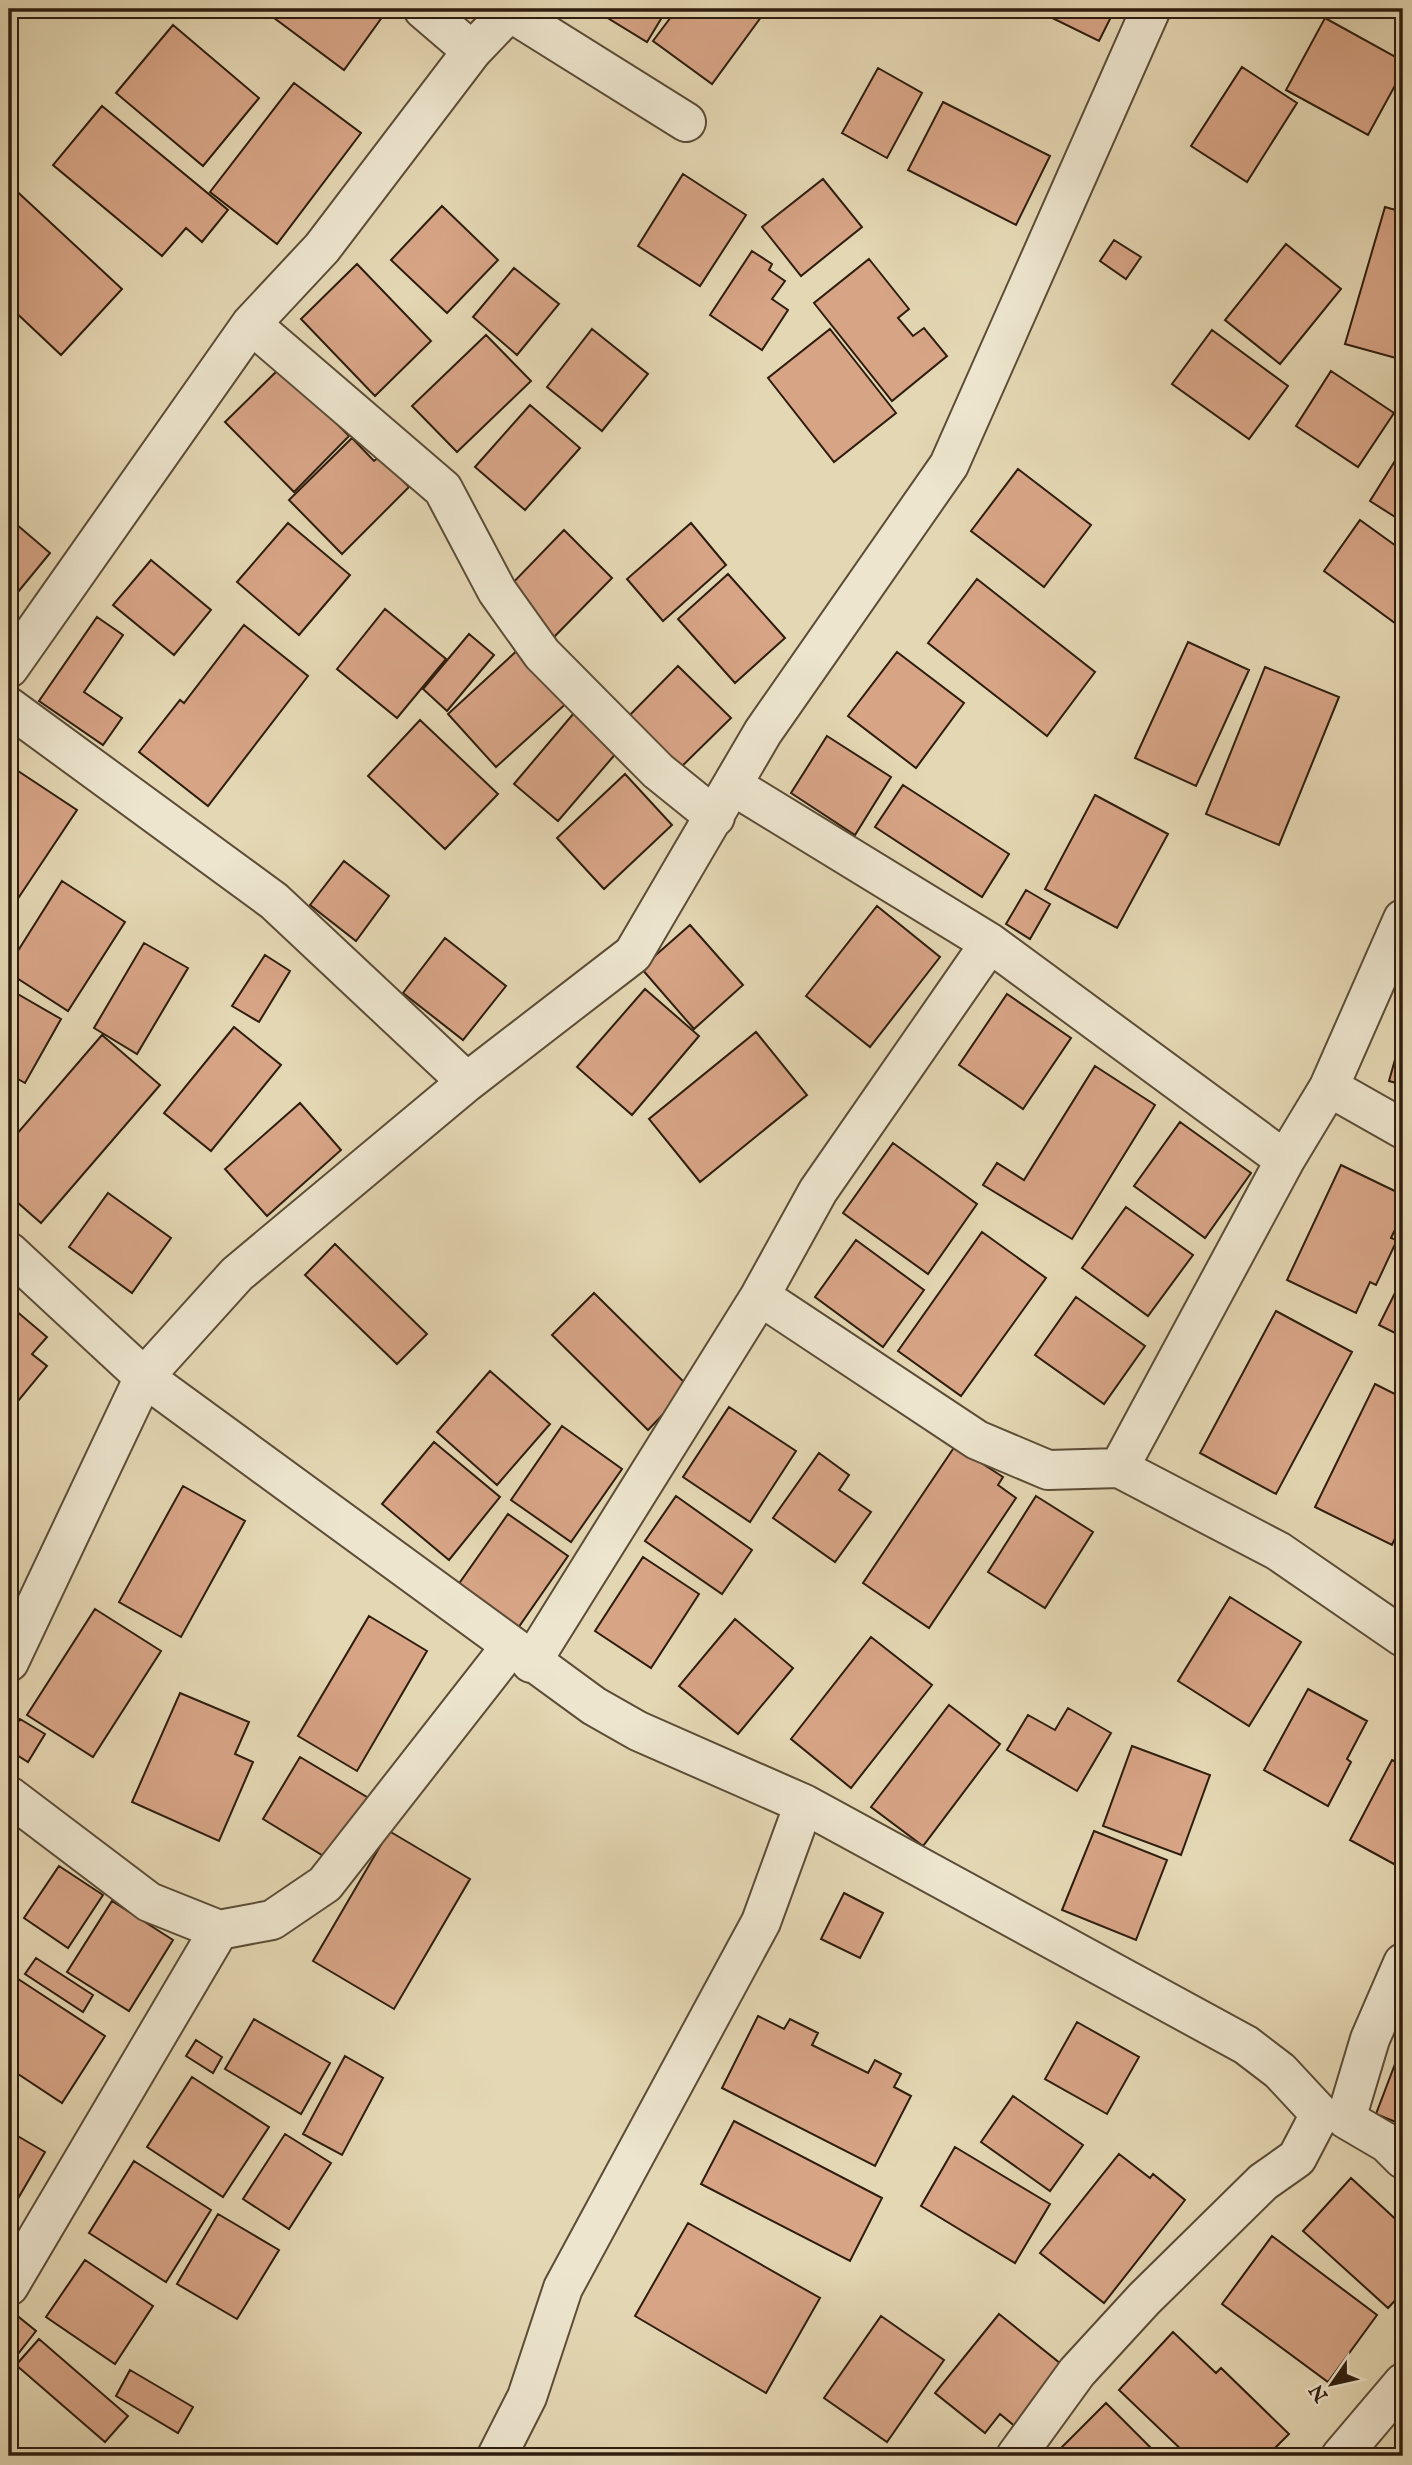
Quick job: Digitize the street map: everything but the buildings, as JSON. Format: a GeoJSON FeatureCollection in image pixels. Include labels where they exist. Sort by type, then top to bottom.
{"type":"FeatureCollection","features":[{"type":"Feature","properties":{"kind":"street"},"geometry":{"type":"LineString","coordinates":[[423,9],[472,51]]}},
{"type":"Feature","properties":{"kind":"street"},"geometry":{"type":"LineString","coordinates":[[9,1662],[144,1377],[237,1274],[467,1082],[633,954],[763,732],[949,465],[1151,9]]}},
{"type":"Feature","properties":{"kind":"street"},"geometry":{"type":"LineString","coordinates":[[9,668],[251,324],[357,205],[472,51],[511,10],[686,122]]}},
{"type":"Feature","properties":{"kind":"street"},"geometry":{"type":"LineString","coordinates":[[251,324],[443,489],[497,591],[542,654],[658,771],[724,801],[990,943],[1285,1160]]}},
{"type":"Feature","properties":{"kind":"street"},"geometry":{"type":"LineString","coordinates":[[9,707],[274,901],[467,1082]]}},
{"type":"Feature","properties":{"kind":"street"},"geometry":{"type":"LineString","coordinates":[[1119,1468],[1285,1160],[1329,1087],[1403,919]]}},
{"type":"Feature","properties":{"kind":"street"},"geometry":{"type":"LineString","coordinates":[[9,1796],[149,1902],[219,1930],[272,1920],[325,1884],[521,1655],[760,1296],[818,1191],[990,943]]}},
{"type":"Feature","properties":{"kind":"street"},"geometry":{"type":"LineString","coordinates":[[1329,1087],[1403,1129]]}},
{"type":"Feature","properties":{"kind":"street"},"geometry":{"type":"LineString","coordinates":[[9,1252],[144,1377],[594,1706],[638,1731],[804,1804],[1246,2045],[1280,2071],[1320,2114],[1297,2158],[1263,2182],[1144,2299],[1077,2372],[1016,2456]]}},
{"type":"Feature","properties":{"kind":"street"},"geometry":{"type":"LineString","coordinates":[[760,1296],[977,1440],[1048,1470],[1119,1468],[1278,1551],[1403,1637]]}},
{"type":"Feature","properties":{"kind":"street"},"geometry":{"type":"LineString","coordinates":[[497,2456],[527,2397],[563,2288],[761,1922],[804,1804]]}},
{"type":"Feature","properties":{"kind":"street"},"geometry":{"type":"LineString","coordinates":[[9,2286],[219,1930]]}},
{"type":"Feature","properties":{"kind":"street"},"geometry":{"type":"LineString","coordinates":[[1403,1963],[1370,2039],[1346,2119],[1387,2143],[1403,2159]]}},
{"type":"Feature","properties":{"kind":"street"},"geometry":{"type":"LineString","coordinates":[[1341,2456],[1403,2383]]}}]}
